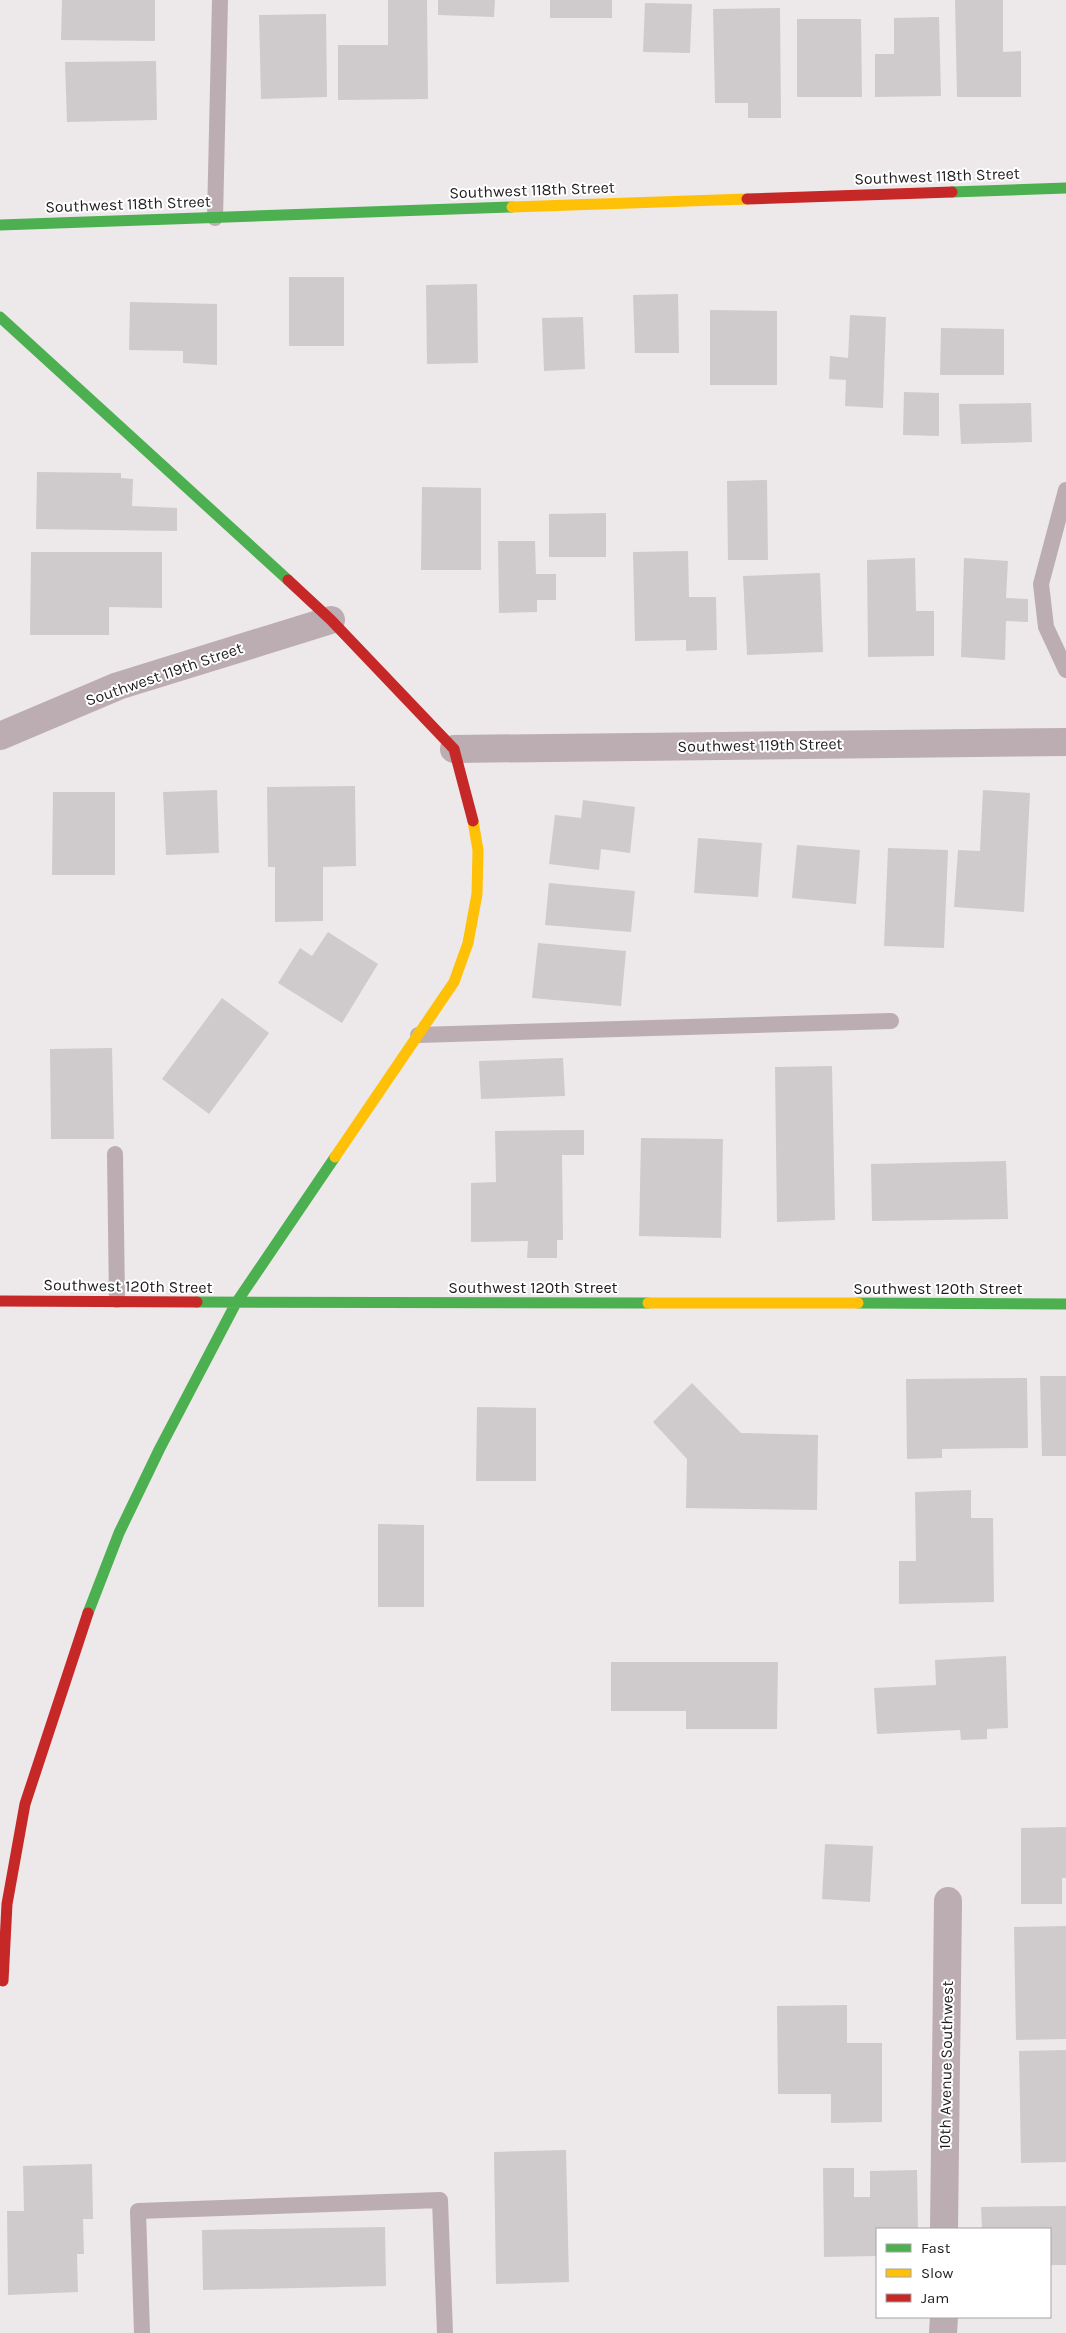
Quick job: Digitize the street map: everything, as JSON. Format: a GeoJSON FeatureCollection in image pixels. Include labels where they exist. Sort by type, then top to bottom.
{"type":"FeatureCollection","features":[{"type":"Feature","properties":{"kind":"street","name":"Southwest 118th Street"},"geometry":{"type":"LineString","coordinates":[[0,225],[1066,188]]}},
{"type":"Feature","properties":{"kind":"street"},"geometry":{"type":"LineString","coordinates":[[0,317],[331,620],[454,749],[470,804],[478,850],[478,894],[468,944],[454,982],[236,1303],[160,1448],[123,1524],[81,1632],[25,1804],[7,1904],[3,1981]]}},
{"type":"Feature","properties":{"kind":"street","name":"Southwest 119th Street"},"geometry":{"type":"LineString","coordinates":[[0,736],[118,686],[331,620]]}},
{"type":"Feature","properties":{"kind":"street","name":"Southwest 119th Street"},"geometry":{"type":"LineString","coordinates":[[454,749],[1066,742]]}},
{"type":"Feature","properties":{"kind":"street","name":"Southwest 120th Street"},"geometry":{"type":"LineString","coordinates":[[0,1301],[1066,1304]]}},
{"type":"Feature","properties":{"kind":"street","name":"10th Avenue Southwest"},"geometry":{"type":"LineString","coordinates":[[944,2228],[948,1901]]}},
{"type":"Feature","properties":{"kind":"street"},"geometry":{"type":"LineString","coordinates":[[943,2333],[944,2318]]}},
{"type":"Feature","properties":{"kind":"lane"},"geometry":{"type":"LineString","coordinates":[[215,218],[220,0]]}},
{"type":"Feature","properties":{"kind":"lane"},"geometry":{"type":"LineString","coordinates":[[1066,490],[1041,584],[1046,627],[1066,670]]}},
{"type":"Feature","properties":{"kind":"lane"},"geometry":{"type":"LineString","coordinates":[[418,1035],[891,1021]]}},
{"type":"Feature","properties":{"kind":"lane"},"geometry":{"type":"LineString","coordinates":[[115,1154],[118,1300]]}},
{"type":"Feature","properties":{"kind":"lane"},"geometry":{"type":"LineString","coordinates":[[142,2333],[138,2212],[440,2200],[445,2333]]}},
{"type":"Feature","properties":{"kind":"building"},"geometry":{"type":"Polygon","coordinates":[[[62,0],[155,0],[155,41],[61,40],[62,0]]]}},
{"type":"Feature","properties":{"kind":"building"},"geometry":{"type":"Polygon","coordinates":[[[388,0],[427,0],[428,99],[338,100],[338,45],[388,45],[388,0]]]}},
{"type":"Feature","properties":{"kind":"building"},"geometry":{"type":"Polygon","coordinates":[[[438,0],[495,0],[494,17],[438,15],[438,0]]]}},
{"type":"Feature","properties":{"kind":"building"},"geometry":{"type":"Polygon","coordinates":[[[550,0],[612,0],[612,18],[550,18],[550,0]]]}},
{"type":"Feature","properties":{"kind":"building"},"geometry":{"type":"Polygon","coordinates":[[[955,0],[1003,0],[1003,52],[1021,51],[1021,97],[957,97],[955,0]]]}},
{"type":"Feature","properties":{"kind":"building"},"geometry":{"type":"Polygon","coordinates":[[[645,3],[692,4],[690,53],[643,52],[645,3]]]}},
{"type":"Feature","properties":{"kind":"building"},"geometry":{"type":"Polygon","coordinates":[[[780,8],[781,118],[748,118],[748,103],[715,103],[713,9],[780,8]]]}},
{"type":"Feature","properties":{"kind":"building"},"geometry":{"type":"Polygon","coordinates":[[[326,14],[327,97],[261,99],[259,15],[326,14]]]}},
{"type":"Feature","properties":{"kind":"building"},"geometry":{"type":"Polygon","coordinates":[[[939,17],[941,96],[875,97],[875,54],[894,54],[894,18],[939,17]]]}},
{"type":"Feature","properties":{"kind":"building"},"geometry":{"type":"Polygon","coordinates":[[[797,19],[861,19],[862,97],[797,97],[797,19]]]}},
{"type":"Feature","properties":{"kind":"building"},"geometry":{"type":"Polygon","coordinates":[[[156,61],[157,120],[67,122],[65,62],[156,61]]]}},
{"type":"Feature","properties":{"kind":"building"},"geometry":{"type":"Polygon","coordinates":[[[289,277],[344,277],[344,346],[289,346],[289,277]]]}},
{"type":"Feature","properties":{"kind":"building"},"geometry":{"type":"Polygon","coordinates":[[[477,284],[478,363],[427,364],[426,285],[477,284]]]}},
{"type":"Feature","properties":{"kind":"building"},"geometry":{"type":"Polygon","coordinates":[[[678,294],[679,353],[635,353],[633,295],[678,294]]]}},
{"type":"Feature","properties":{"kind":"building"},"geometry":{"type":"Polygon","coordinates":[[[130,302],[217,304],[217,365],[183,363],[183,351],[129,350],[130,302]]]}},
{"type":"Feature","properties":{"kind":"building"},"geometry":{"type":"Polygon","coordinates":[[[710,310],[777,311],[777,385],[710,385],[710,310]]]}},
{"type":"Feature","properties":{"kind":"building"},"geometry":{"type":"Polygon","coordinates":[[[850,315],[886,317],[883,408],[845,406],[846,380],[829,379],[830,356],[848,358],[850,315]]]}},
{"type":"Feature","properties":{"kind":"building"},"geometry":{"type":"Polygon","coordinates":[[[583,317],[585,369],[544,371],[542,318],[583,317]]]}},
{"type":"Feature","properties":{"kind":"building"},"geometry":{"type":"Polygon","coordinates":[[[941,328],[1004,329],[1004,375],[940,375],[941,328]]]}},
{"type":"Feature","properties":{"kind":"building"},"geometry":{"type":"Polygon","coordinates":[[[904,392],[939,393],[939,436],[903,435],[904,392]]]}},
{"type":"Feature","properties":{"kind":"building"},"geometry":{"type":"Polygon","coordinates":[[[1031,403],[1032,442],[961,444],[959,404],[1031,403]]]}},
{"type":"Feature","properties":{"kind":"building"},"geometry":{"type":"Polygon","coordinates":[[[37,472],[121,473],[121,478],[133,479],[132,506],[177,508],[177,531],[36,529],[37,472]]]}},
{"type":"Feature","properties":{"kind":"building"},"geometry":{"type":"Polygon","coordinates":[[[767,480],[768,560],[728,560],[727,481],[767,480]]]}},
{"type":"Feature","properties":{"kind":"building"},"geometry":{"type":"Polygon","coordinates":[[[422,487],[481,488],[481,570],[421,570],[422,487]]]}},
{"type":"Feature","properties":{"kind":"building"},"geometry":{"type":"Polygon","coordinates":[[[606,513],[606,557],[549,557],[549,514],[606,513]]]}},
{"type":"Feature","properties":{"kind":"building"},"geometry":{"type":"Polygon","coordinates":[[[498,541],[535,541],[536,574],[556,574],[556,600],[537,600],[537,612],[499,613],[498,541]]]}},
{"type":"Feature","properties":{"kind":"building"},"geometry":{"type":"Polygon","coordinates":[[[688,551],[689,597],[716,597],[717,650],[686,651],[686,640],[635,641],[633,552],[688,551]]]}},
{"type":"Feature","properties":{"kind":"building"},"geometry":{"type":"Polygon","coordinates":[[[31,552],[162,552],[162,608],[109,607],[109,635],[30,635],[31,552]]]}},
{"type":"Feature","properties":{"kind":"building"},"geometry":{"type":"Polygon","coordinates":[[[915,558],[916,611],[934,611],[934,656],[868,657],[867,560],[915,558]]]}},
{"type":"Feature","properties":{"kind":"building"},"geometry":{"type":"Polygon","coordinates":[[[964,558],[1008,561],[1006,598],[1028,599],[1028,622],[1006,621],[1005,660],[961,657],[964,558]]]}},
{"type":"Feature","properties":{"kind":"building"},"geometry":{"type":"Polygon","coordinates":[[[820,573],[823,652],[747,655],[743,576],[820,573]]]}},
{"type":"Feature","properties":{"kind":"building"},"geometry":{"type":"Polygon","coordinates":[[[355,786],[356,866],[323,867],[323,921],[275,922],[275,867],[268,867],[267,787],[355,786]]]}},
{"type":"Feature","properties":{"kind":"building"},"geometry":{"type":"Polygon","coordinates":[[[217,790],[219,853],[166,855],[163,792],[217,790]]]}},
{"type":"Feature","properties":{"kind":"building"},"geometry":{"type":"Polygon","coordinates":[[[983,790],[1030,793],[1024,912],[954,907],[958,850],[980,851],[983,790]]]}},
{"type":"Feature","properties":{"kind":"building"},"geometry":{"type":"Polygon","coordinates":[[[53,792],[115,792],[115,875],[52,875],[53,792]]]}},
{"type":"Feature","properties":{"kind":"building"},"geometry":{"type":"Polygon","coordinates":[[[583,800],[635,807],[630,853],[601,849],[599,870],[549,864],[555,815],[581,818],[583,800]]]}},
{"type":"Feature","properties":{"kind":"building"},"geometry":{"type":"Polygon","coordinates":[[[698,838],[762,843],[758,897],[694,893],[698,838]]]}},
{"type":"Feature","properties":{"kind":"building"},"geometry":{"type":"Polygon","coordinates":[[[797,845],[860,850],[856,904],[792,898],[797,845]]]}},
{"type":"Feature","properties":{"kind":"building"},"geometry":{"type":"Polygon","coordinates":[[[888,848],[948,850],[944,948],[884,946],[888,848]]]}},
{"type":"Feature","properties":{"kind":"building"},"geometry":{"type":"Polygon","coordinates":[[[549,883],[635,891],[631,932],[545,925],[549,883]]]}},
{"type":"Feature","properties":{"kind":"building"},"geometry":{"type":"Polygon","coordinates":[[[328,932],[378,964],[342,1023],[278,983],[300,948],[312,956],[328,932]]]}},
{"type":"Feature","properties":{"kind":"building"},"geometry":{"type":"Polygon","coordinates":[[[538,943],[626,951],[621,1006],[532,998],[538,943]]]}},
{"type":"Feature","properties":{"kind":"building"},"geometry":{"type":"Polygon","coordinates":[[[222,998],[269,1033],[209,1114],[162,1079],[222,998]]]}},
{"type":"Feature","properties":{"kind":"building"},"geometry":{"type":"Polygon","coordinates":[[[112,1048],[114,1139],[51,1139],[50,1049],[112,1048]]]}},
{"type":"Feature","properties":{"kind":"building"},"geometry":{"type":"Polygon","coordinates":[[[563,1058],[565,1096],[481,1099],[479,1061],[563,1058]]]}},
{"type":"Feature","properties":{"kind":"building"},"geometry":{"type":"Polygon","coordinates":[[[832,1066],[835,1220],[777,1222],[775,1067],[832,1066]]]}},
{"type":"Feature","properties":{"kind":"building"},"geometry":{"type":"Polygon","coordinates":[[[584,1130],[584,1155],[562,1155],[563,1240],[557,1240],[557,1258],[527,1258],[528,1241],[471,1242],[471,1183],[496,1182],[495,1131],[584,1130]]]}},
{"type":"Feature","properties":{"kind":"building"},"geometry":{"type":"Polygon","coordinates":[[[641,1138],[723,1139],[721,1238],[639,1236],[641,1138]]]}},
{"type":"Feature","properties":{"kind":"building"},"geometry":{"type":"Polygon","coordinates":[[[1006,1161],[1008,1219],[872,1221],[871,1164],[1006,1161]]]}},
{"type":"Feature","properties":{"kind":"building"},"geometry":{"type":"Polygon","coordinates":[[[1040,1376],[1066,1376],[1066,1456],[1042,1456],[1040,1376]]]}},
{"type":"Feature","properties":{"kind":"building"},"geometry":{"type":"Polygon","coordinates":[[[1027,1378],[1028,1448],[942,1449],[942,1458],[907,1459],[906,1379],[1027,1378]]]}},
{"type":"Feature","properties":{"kind":"building"},"geometry":{"type":"Polygon","coordinates":[[[692,1383],[741,1433],[818,1435],[817,1510],[686,1508],[687,1459],[653,1422],[692,1383]]]}},
{"type":"Feature","properties":{"kind":"building"},"geometry":{"type":"Polygon","coordinates":[[[477,1407],[536,1408],[536,1481],[476,1481],[477,1407]]]}},
{"type":"Feature","properties":{"kind":"building"},"geometry":{"type":"Polygon","coordinates":[[[971,1490],[971,1518],[993,1518],[994,1602],[899,1604],[899,1561],[916,1561],[915,1492],[971,1490]]]}},
{"type":"Feature","properties":{"kind":"building"},"geometry":{"type":"Polygon","coordinates":[[[378,1524],[424,1525],[424,1607],[378,1607],[378,1524]]]}},
{"type":"Feature","properties":{"kind":"building"},"geometry":{"type":"Polygon","coordinates":[[[1006,1656],[1008,1728],[987,1729],[987,1739],[961,1740],[960,1730],[877,1734],[874,1688],[936,1685],[935,1660],[1006,1656]]]}},
{"type":"Feature","properties":{"kind":"building"},"geometry":{"type":"Polygon","coordinates":[[[611,1662],[778,1662],[777,1729],[686,1729],[686,1711],[611,1711],[611,1662]]]}},
{"type":"Feature","properties":{"kind":"building"},"geometry":{"type":"Polygon","coordinates":[[[1066,1827],[1066,1878],[1062,1878],[1062,1904],[1021,1904],[1021,1828],[1066,1827]]]}},
{"type":"Feature","properties":{"kind":"building"},"geometry":{"type":"Polygon","coordinates":[[[825,1844],[873,1846],[870,1902],[822,1899],[825,1844]]]}},
{"type":"Feature","properties":{"kind":"building"},"geometry":{"type":"Polygon","coordinates":[[[1066,1926],[1066,2039],[1016,2040],[1014,1927],[1066,1926]]]}},
{"type":"Feature","properties":{"kind":"building"},"geometry":{"type":"Polygon","coordinates":[[[847,2005],[847,2043],[882,2043],[882,2122],[831,2123],[831,2094],[778,2094],[777,2006],[847,2005]]]}},
{"type":"Feature","properties":{"kind":"building"},"geometry":{"type":"Polygon","coordinates":[[[1066,2050],[1066,2162],[1021,2163],[1019,2051],[1066,2050]]]}},
{"type":"Feature","properties":{"kind":"building"},"geometry":{"type":"Polygon","coordinates":[[[566,2150],[569,2282],[496,2284],[494,2152],[566,2150]]]}},
{"type":"Feature","properties":{"kind":"building"},"geometry":{"type":"Polygon","coordinates":[[[92,2164],[93,2219],[83,2219],[84,2254],[77,2254],[78,2292],[8,2295],[7,2211],[24,2211],[23,2166],[92,2164]]]}},
{"type":"Feature","properties":{"kind":"building"},"geometry":{"type":"Polygon","coordinates":[[[823,2168],[854,2168],[854,2197],[870,2197],[870,2171],[917,2170],[918,2228],[876,2228],[876,2256],[824,2257],[823,2168]]]}},
{"type":"Feature","properties":{"kind":"building"},"geometry":{"type":"Polygon","coordinates":[[[1066,2206],[1066,2265],[1051,2265],[1051,2228],[982,2228],[981,2207],[1066,2206]]]}},
{"type":"Feature","properties":{"kind":"building"},"geometry":{"type":"Polygon","coordinates":[[[385,2227],[386,2286],[203,2290],[202,2230],[385,2227]]]}},
{"type":"Feature","properties":{"kind":"traffic: fast"},"geometry":{"type":"LineString","coordinates":[[952,192],[1066,188]]}},
{"type":"Feature","properties":{"kind":"traffic: fast"},"geometry":{"type":"LineString","coordinates":[[0,225],[512,207]]}},
{"type":"Feature","properties":{"kind":"traffic: fast"},"geometry":{"type":"LineString","coordinates":[[0,317],[288,580]]}},
{"type":"Feature","properties":{"kind":"traffic: fast"},"geometry":{"type":"LineString","coordinates":[[88,1613],[119,1533],[160,1448],[236,1303],[335,1157]]}},
{"type":"Feature","properties":{"kind":"traffic: fast"},"geometry":{"type":"LineString","coordinates":[[197,1302],[648,1303]]}},
{"type":"Feature","properties":{"kind":"traffic: fast"},"geometry":{"type":"LineString","coordinates":[[858,1303],[1066,1304]]}},
{"type":"Feature","properties":{"kind":"traffic: slow"},"geometry":{"type":"LineString","coordinates":[[512,207],[747,199]]}},
{"type":"Feature","properties":{"kind":"traffic: slow"},"geometry":{"type":"LineString","coordinates":[[335,1157],[454,982],[468,943],[477,894],[478,850],[473,821]]}},
{"type":"Feature","properties":{"kind":"traffic: slow"},"geometry":{"type":"LineString","coordinates":[[648,1303],[858,1303]]}},
{"type":"Feature","properties":{"kind":"traffic: jam"},"geometry":{"type":"LineString","coordinates":[[747,199],[952,192]]}},
{"type":"Feature","properties":{"kind":"traffic: jam"},"geometry":{"type":"LineString","coordinates":[[288,580],[331,620],[454,749],[473,821]]}},
{"type":"Feature","properties":{"kind":"traffic: jam"},"geometry":{"type":"LineString","coordinates":[[0,1301],[197,1302]]}},
{"type":"Feature","properties":{"kind":"traffic: jam"},"geometry":{"type":"LineString","coordinates":[[3,1981],[7,1904],[25,1804],[88,1613]]}}]}
